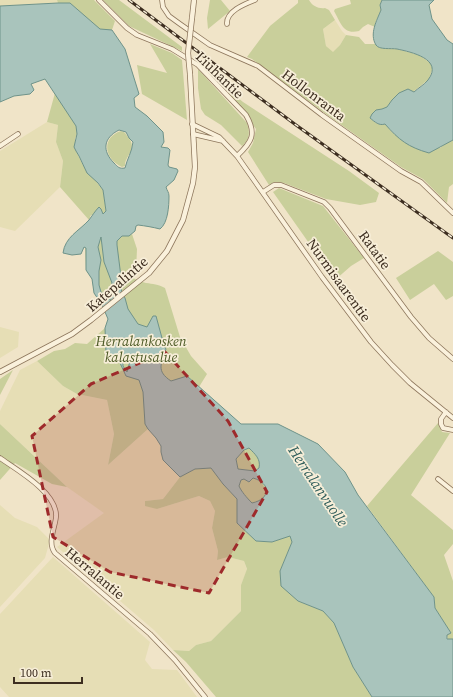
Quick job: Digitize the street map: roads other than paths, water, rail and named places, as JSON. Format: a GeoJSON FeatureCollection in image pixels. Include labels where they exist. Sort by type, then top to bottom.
{"type":"FeatureCollection","features":[{"type":"Feature","properties":{"kind":"street","name":"Liuhantie"},"geometry":{"type":"LineString","coordinates":[[100,0],[127,28],[143,38],[172,49],[198,66],[246,115],[250,123],[252,134],[251,141],[237,156]]}},
{"type":"Feature","properties":{"kind":"street","name":"Hollonranta"},"geometry":{"type":"LineString","coordinates":[[162,0],[163,8],[169,16],[210,44],[258,66],[322,115],[401,171],[421,182],[453,213]]}},
{"type":"Feature","properties":{"kind":"street","name":"Katepalintie"},"geometry":{"type":"LineString","coordinates":[[0,372],[72,334],[133,288],[159,262],[183,220],[193,183],[194,167],[188,53],[194,0]]}},
{"type":"Feature","properties":{"kind":"street"},"geometry":{"type":"LineString","coordinates":[[227,24],[230,14],[245,4],[255,0]]}},
{"type":"Feature","properties":{"kind":"street","name":"Nurmisaarentie"},"geometry":{"type":"LineString","coordinates":[[192,124],[202,128],[224,142],[237,156],[322,277],[371,342],[410,383],[453,418]]}},
{"type":"Feature","properties":{"kind":"street"},"geometry":{"type":"LineString","coordinates":[[0,146],[18,134]]}},
{"type":"Feature","properties":{"kind":"street"},"geometry":{"type":"LineString","coordinates":[[193,134],[224,142]]}},
{"type":"Feature","properties":{"kind":"street","name":"Ratatie"},"geometry":{"type":"LineString","coordinates":[[263,192],[274,185],[281,185],[324,202],[341,222],[411,317],[429,338],[453,359]]}},
{"type":"Feature","properties":{"kind":"street"},"geometry":{"type":"LineString","coordinates":[[446,412],[441,419],[441,424],[443,428],[453,430]]}},
{"type":"Feature","properties":{"kind":"street","name":"Herralantie"},"geometry":{"type":"LineString","coordinates":[[0,458],[27,478],[51,500],[55,507],[56,515],[51,544],[55,553],[150,634],[205,697]]}},
{"type":"Feature","properties":{"kind":"street"},"geometry":{"type":"LineString","coordinates":[[438,478],[453,491]]}},
{"type":"Feature","properties":{"kind":"water"},"geometry":{"type":"Polygon","coordinates":[[[382,0],[434,0],[429,5],[432,19],[447,40],[453,44],[453,140],[429,153],[415,148],[400,139],[385,124],[379,124],[370,118],[376,110],[387,107],[399,93],[408,89],[414,92],[428,80],[432,73],[432,67],[424,58],[410,52],[382,48],[376,45],[373,32],[381,10],[380,5],[382,0]]]}},
{"type":"Feature","properties":{"kind":"water","name":"Herralanvuolle"},"geometry":{"type":"Polygon","coordinates":[[[70,3],[100,29],[112,30],[125,49],[139,94],[134,98],[135,107],[147,116],[163,132],[164,142],[161,147],[168,148],[170,150],[168,165],[169,167],[177,169],[178,171],[174,180],[166,187],[169,195],[169,205],[168,214],[163,226],[160,229],[138,225],[136,226],[135,231],[129,236],[122,236],[117,241],[121,277],[120,283],[128,309],[138,324],[147,327],[153,316],[156,316],[162,338],[159,340],[166,349],[161,367],[163,374],[171,381],[187,376],[241,424],[278,424],[318,444],[345,472],[358,495],[434,597],[435,608],[451,633],[447,635],[447,639],[453,639],[453,697],[372,697],[353,667],[334,623],[323,611],[298,601],[281,586],[280,571],[292,542],[290,536],[272,542],[256,541],[237,523],[237,499],[211,468],[195,469],[180,477],[163,460],[161,446],[145,424],[143,392],[139,380],[126,376],[120,363],[114,361],[106,354],[105,328],[108,319],[102,305],[94,293],[92,279],[86,270],[86,248],[84,247],[81,254],[72,255],[63,253],[64,247],[69,238],[89,220],[99,207],[103,214],[106,211],[103,190],[87,173],[74,147],[77,134],[76,126],[45,79],[31,84],[34,90],[30,94],[14,96],[0,102],[0,6],[70,3]],[[119,130],[107,141],[107,154],[118,167],[125,168],[133,142],[126,132],[119,130]],[[101,237],[98,247],[101,260],[99,285],[101,292],[111,301],[110,294],[112,283],[104,262],[101,237]],[[123,359],[123,366],[127,372],[130,361],[123,359]],[[249,448],[244,450],[236,459],[238,469],[255,471],[259,468],[258,459],[249,448]],[[253,478],[249,482],[244,479],[241,480],[239,486],[252,503],[263,498],[266,487],[263,483],[253,478]]]}},
{"type":"Feature","properties":{"kind":"railway"},"geometry":{"type":"LineString","coordinates":[[129,0],[296,125],[453,238]]}},
{"type":"Feature","properties":{"kind":"park label","name":"Herralankosken kalastusalue"},"geometry":{"type":"Point","coordinates":[141,350]}}]}
